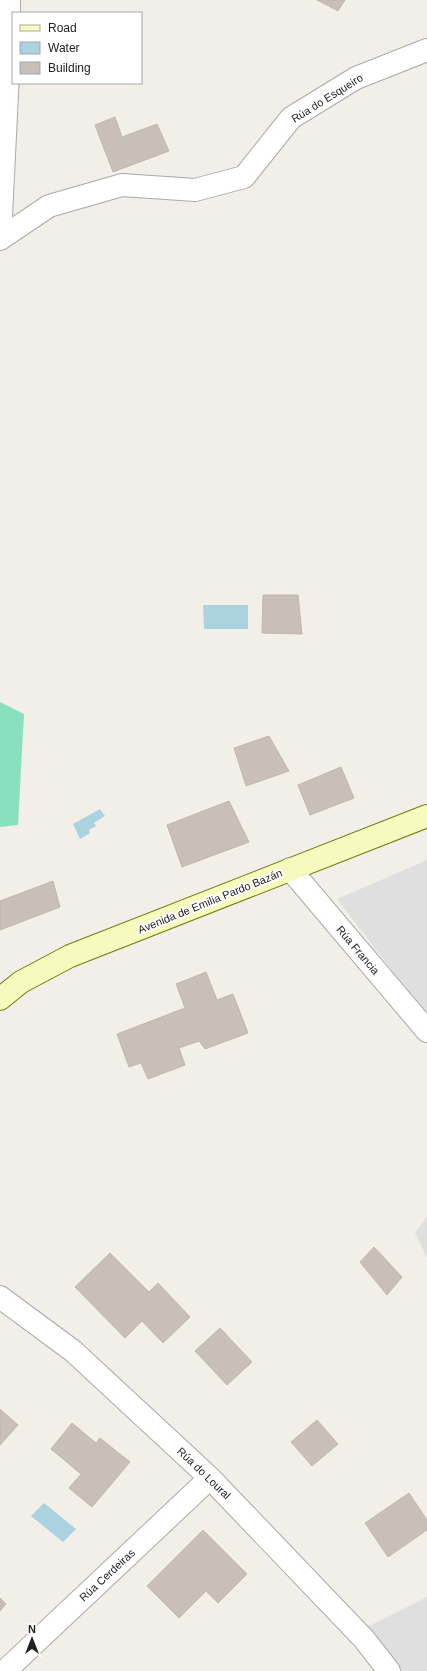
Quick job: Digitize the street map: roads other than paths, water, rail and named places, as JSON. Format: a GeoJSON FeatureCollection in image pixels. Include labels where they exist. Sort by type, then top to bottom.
{"type":"FeatureCollection","features":[{"type":"Feature","properties":{"kind":"street"},"geometry":{"type":"LineString","coordinates":[[0,236],[9,54],[10,0]]}},
{"type":"Feature","properties":{"kind":"street","name":"Rúa do Esqueiro"},"geometry":{"type":"LineString","coordinates":[[0,239],[49,206],[122,185],[195,190],[244,177],[291,118],[356,78],[427,50]]}},
{"type":"Feature","properties":{"kind":"street","name":"Avenida de Emilia Pardo Bazán"},"geometry":{"type":"LineString","coordinates":[[0,999],[22,982],[70,956],[427,816]]}},
{"type":"Feature","properties":{"kind":"street","name":"Rúa Francia"},"geometry":{"type":"LineString","coordinates":[[290,869],[427,1031]]}},
{"type":"Feature","properties":{"kind":"street","name":"Rúa do Loural"},"geometry":{"type":"LineString","coordinates":[[0,1296],[73,1350],[210,1478],[364,1639],[389,1671]]}},
{"type":"Feature","properties":{"kind":"street","name":"Rúa Cerdeiras"},"geometry":{"type":"LineString","coordinates":[[5,1671],[210,1478]]}},
{"type":"Feature","properties":{"kind":"water"},"geometry":{"type":"Polygon","coordinates":[[[203,605],[248,605],[248,629],[204,629],[203,605]]]}},
{"type":"Feature","properties":{"kind":"water"},"geometry":{"type":"Polygon","coordinates":[[[100,809],[105,816],[94,823],[96,826],[89,830],[90,833],[80,839],[73,824],[100,809]]]}},
{"type":"Feature","properties":{"kind":"water"},"geometry":{"type":"Polygon","coordinates":[[[44,1503],[76,1529],[63,1542],[31,1516],[44,1503]]]}}]}
